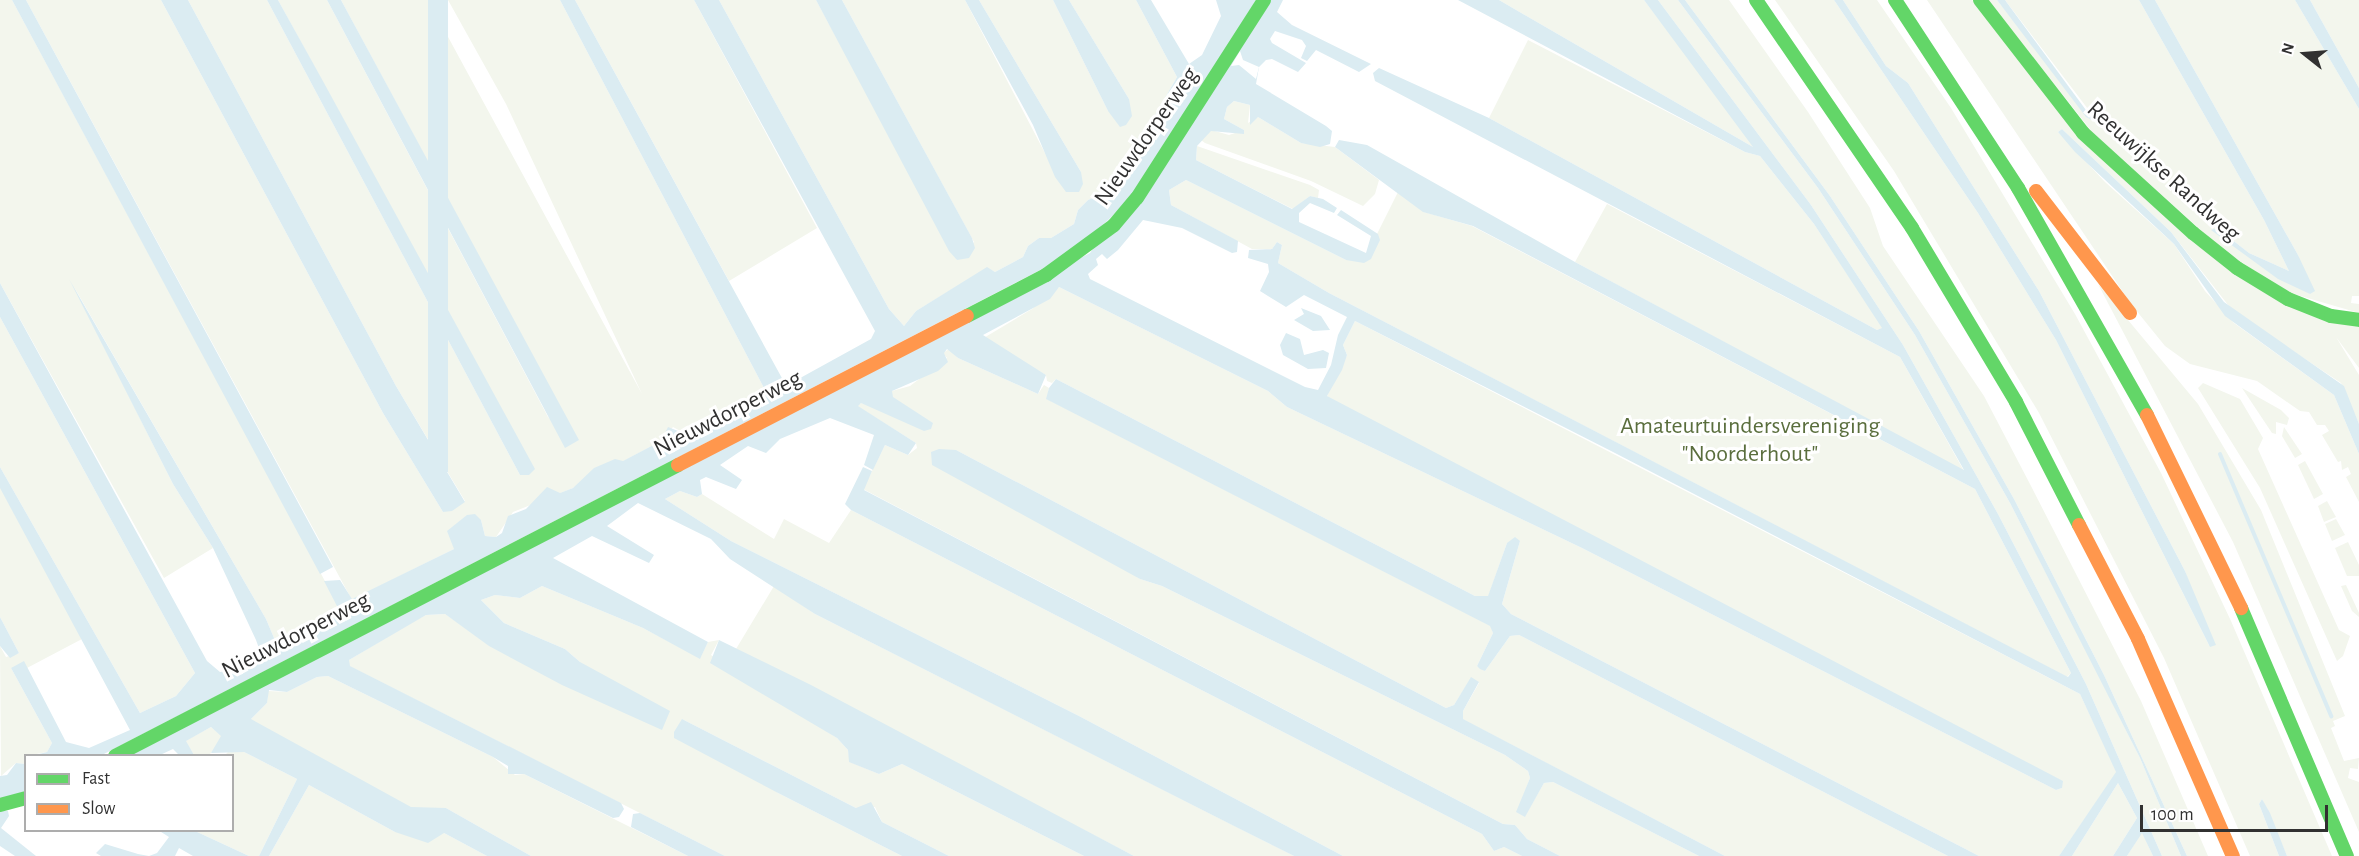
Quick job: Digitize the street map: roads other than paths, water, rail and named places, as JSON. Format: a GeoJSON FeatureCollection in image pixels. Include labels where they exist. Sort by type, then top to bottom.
{"type":"FeatureCollection","features":[{"type":"Feature","properties":{"kind":"main road","name":"Nieuwdorperweg"},"geometry":{"type":"LineString","coordinates":[[119,754],[1046,275],[1114,225],[1137,198],[1264,0]]}},
{"type":"Feature","properties":{"kind":"main road"},"geometry":{"type":"LineString","coordinates":[[1756,0],[1894,201],[2016,402],[2143,650],[2233,856]]}},
{"type":"Feature","properties":{"kind":"main road"},"geometry":{"type":"LineString","coordinates":[[1895,0],[1975,119],[2063,263],[2170,458],[2257,643],[2347,856]]}},
{"type":"Feature","properties":{"kind":"main road","name":"Reeuwijkse Randweg"},"geometry":{"type":"LineString","coordinates":[[1980,0],[2083,133],[2193,233],[2237,268],[2288,300],[2331,316],[2359,320]]}},
{"type":"Feature","properties":{"kind":"main road"},"geometry":{"type":"LineString","coordinates":[[1975,119],[2079,243],[2130,313]]}},
{"type":"Feature","properties":{"kind":"main road"},"geometry":{"type":"LineString","coordinates":[[0,805],[24,799]]}},
{"type":"Feature","properties":{"kind":"waterway"},"geometry":{"type":"LineString","coordinates":[[2220,454],[2331,716]]}},
{"type":"Feature","properties":{"kind":"park label","name":"Amateurtuindersvereniging \"Noorderhout\""},"geometry":{"type":"Point","coordinates":[1750,441]}}]}
